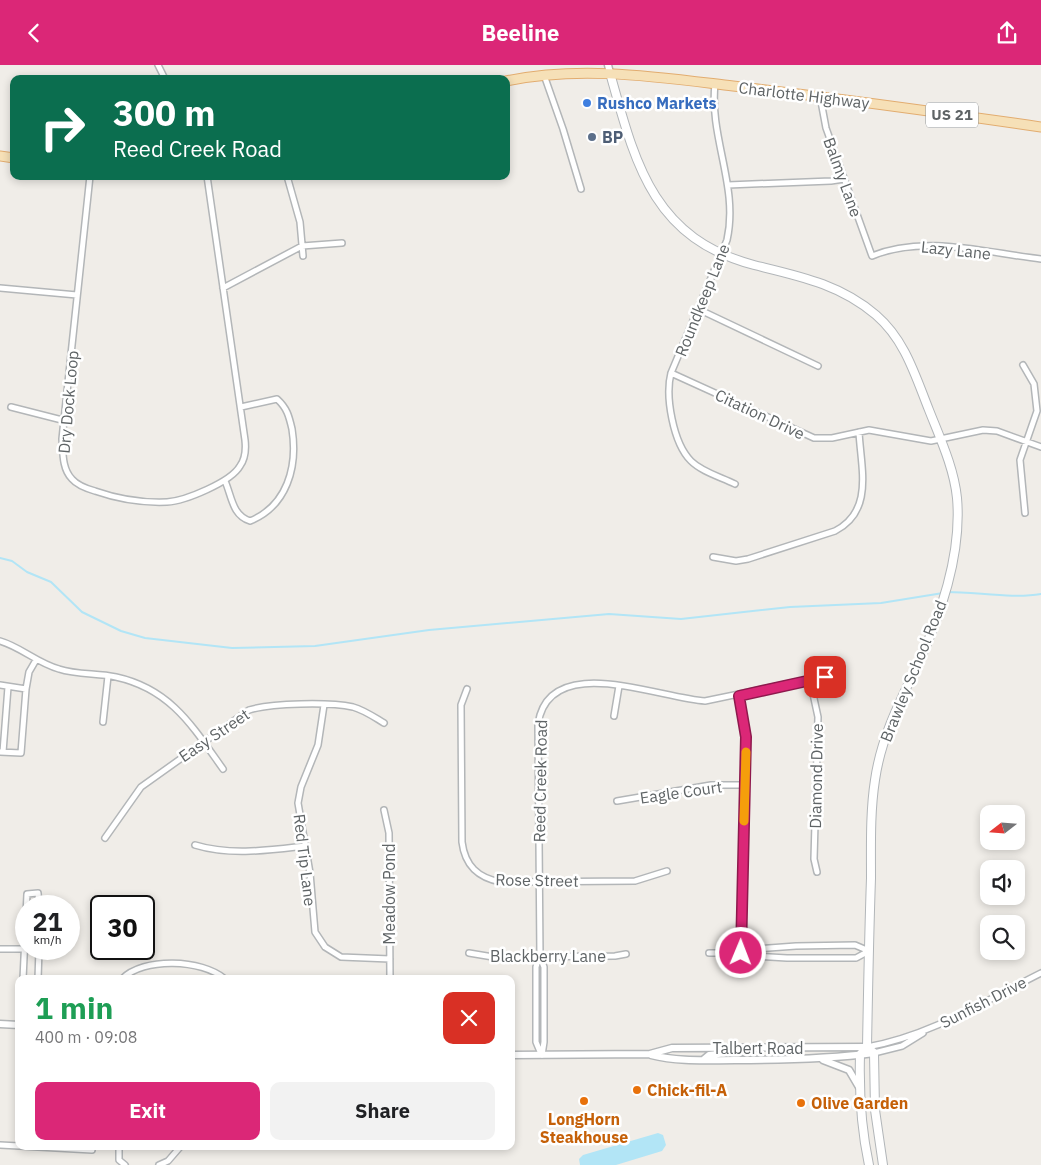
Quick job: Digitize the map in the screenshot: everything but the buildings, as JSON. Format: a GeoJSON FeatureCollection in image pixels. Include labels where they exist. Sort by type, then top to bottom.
{"type":"FeatureCollection","features":[{"type":"Feature","properties":{"kind":"main road","name":"Charlotte Highway"},"geometry":{"type":"LineString","coordinates":[[510,80],[609,69],[1041,127]]}},
{"type":"Feature","properties":{"kind":"main road","name":"Brawley School Road"},"geometry":{"type":"LineString","coordinates":[[609,69],[630,143],[649,188],[682,228],[696,239],[722,253],[751,264],[830,285],[858,300],[878,317],[902,345],[940,440],[957,496],[958,530],[955,556],[928,641],[888,727],[877,767],[872,807],[867,1047]]}},
{"type":"Feature","properties":{"kind":"main road"},"geometry":{"type":"LineString","coordinates":[[869,1165],[863,1132],[860,1089],[860,1055],[867,1047],[874,1053],[875,1115],[883,1165]]}},
{"type":"Feature","properties":{"kind":"street"},"geometry":{"type":"LineString","coordinates":[[544,75],[581,189]]}},
{"type":"Feature","properties":{"kind":"street","name":"Roundkeep Lane"},"geometry":{"type":"LineString","coordinates":[[715,84],[713,101],[715,128],[728,185],[730,226],[722,253],[672,373],[668,387],[668,399],[684,453],[701,468],[735,484]]}},
{"type":"Feature","properties":{"kind":"street","name":"Balmy Lane"},"geometry":{"type":"LineString","coordinates":[[820,96],[826,128],[872,256]]}},
{"type":"Feature","properties":{"kind":"street"},"geometry":{"type":"LineString","coordinates":[[728,185],[844,179]]}},
{"type":"Feature","properties":{"kind":"street","name":"Dry Dock Loop"},"geometry":{"type":"LineString","coordinates":[[90,180],[66,421],[62,439],[63,461],[72,479],[86,488],[117,498],[168,502],[185,498],[225,481],[241,466],[246,443],[208,180]]}},
{"type":"Feature","properties":{"kind":"street"},"geometry":{"type":"LineString","coordinates":[[288,180],[300,222],[303,256]]}},
{"type":"Feature","properties":{"kind":"street"},"geometry":{"type":"LineString","coordinates":[[223,288],[302,246],[342,243]]}},
{"type":"Feature","properties":{"kind":"street","name":"Lazy Lane"},"geometry":{"type":"LineString","coordinates":[[872,256],[897,248],[926,245],[1041,259]]}},
{"type":"Feature","properties":{"kind":"street"},"geometry":{"type":"LineString","coordinates":[[0,288],[78,295]]}},
{"type":"Feature","properties":{"kind":"street"},"geometry":{"type":"LineString","coordinates":[[698,309],[818,366]]}},
{"type":"Feature","properties":{"kind":"street"},"geometry":{"type":"LineString","coordinates":[[1023,365],[1034,384],[1037,397],[1037,411],[1020,466],[1025,513]]}},
{"type":"Feature","properties":{"kind":"street","name":"Citation Drive"},"geometry":{"type":"LineString","coordinates":[[672,373],[814,438],[832,438],[859,432],[882,431],[908,438],[940,440],[983,430],[997,431],[1041,447]]}},
{"type":"Feature","properties":{"kind":"street"},"geometry":{"type":"LineString","coordinates":[[225,481],[234,510],[241,518],[250,521],[263,516],[274,506],[284,492],[294,458],[294,441],[286,407],[277,399],[241,407]]}},
{"type":"Feature","properties":{"kind":"street"},"geometry":{"type":"LineString","coordinates":[[10,407],[66,421]]}},
{"type":"Feature","properties":{"kind":"street"},"geometry":{"type":"LineString","coordinates":[[713,557],[736,561],[748,559],[835,531],[846,525],[855,516],[860,504],[862,491],[859,432]]}},
{"type":"Feature","properties":{"kind":"street"},"geometry":{"type":"LineString","coordinates":[[0,641],[11,644],[36,660],[61,670],[108,676],[133,682],[165,699],[184,716],[223,769]]}},
{"type":"Feature","properties":{"kind":"street"},"geometry":{"type":"LineString","coordinates":[[8,687],[1,752],[20,753],[26,689],[29,672],[36,660]]}},
{"type":"Feature","properties":{"kind":"street","name":"Reed Creek Road"},"geometry":{"type":"LineString","coordinates":[[542,1055],[544,1042],[544,967],[540,957],[538,725],[540,712],[550,697],[566,687],[619,685],[690,701],[718,700],[840,673]]}},
{"type":"Feature","properties":{"kind":"street"},"geometry":{"type":"LineString","coordinates":[[102,722],[108,676]]}},
{"type":"Feature","properties":{"kind":"street","name":"Diamond Drive"},"geometry":{"type":"LineString","coordinates":[[810,680],[818,717],[814,859],[817,871]]}},
{"type":"Feature","properties":{"kind":"street"},"geometry":{"type":"LineString","coordinates":[[0,685],[26,689]]}},
{"type":"Feature","properties":{"kind":"street"},"geometry":{"type":"LineString","coordinates":[[614,716],[619,685]]}},
{"type":"Feature","properties":{"kind":"street","name":"Rose Street"},"geometry":{"type":"LineString","coordinates":[[467,689],[461,705],[462,842],[464,855],[469,865],[478,874],[489,880],[635,881],[667,871]]}},
{"type":"Feature","properties":{"kind":"street"},"geometry":{"type":"LineString","coordinates":[[739,696],[746,731],[741,953]]}},
{"type":"Feature","properties":{"kind":"street","name":"Easy Street"},"geometry":{"type":"LineString","coordinates":[[105,838],[141,787],[238,716],[255,708],[266,706],[324,705],[354,707],[384,723]]}},
{"type":"Feature","properties":{"kind":"street","name":"Red Tip Lane"},"geometry":{"type":"LineString","coordinates":[[324,705],[318,745],[299,794],[299,811],[310,873],[313,920],[320,942],[330,951],[341,957],[390,959]]}},
{"type":"Feature","properties":{"kind":"street","name":"Eagle Court"},"geometry":{"type":"LineString","coordinates":[[617,801],[711,785],[744,785]]}},
{"type":"Feature","properties":{"kind":"street","name":"Meadow Pond"},"geometry":{"type":"LineString","coordinates":[[384,810],[389,833],[390,975]]}},
{"type":"Feature","properties":{"kind":"street"},"geometry":{"type":"LineString","coordinates":[[195,845],[249,851],[305,845]]}},
{"type":"Feature","properties":{"kind":"street"},"geometry":{"type":"LineString","coordinates":[[27,895],[38,893],[38,895]]}},
{"type":"Feature","properties":{"kind":"street"},"geometry":{"type":"LineString","coordinates":[[741,953],[754,949],[855,945],[869,951]]}},
{"type":"Feature","properties":{"kind":"street"},"geometry":{"type":"LineString","coordinates":[[0,949],[15,949]]}},
{"type":"Feature","properties":{"kind":"street"},"geometry":{"type":"LineString","coordinates":[[709,953],[741,953],[753,956],[806,958],[856,958],[869,951]]}},
{"type":"Feature","properties":{"kind":"street","name":"Blackberry Lane"},"geometry":{"type":"LineString","coordinates":[[469,953],[493,957],[616,956],[626,954]]}},
{"type":"Feature","properties":{"kind":"street"},"geometry":{"type":"LineString","coordinates":[[23,975],[24,960]]}},
{"type":"Feature","properties":{"kind":"street"},"geometry":{"type":"LineString","coordinates":[[38,960],[38,975]]}},
{"type":"Feature","properties":{"kind":"street"},"geometry":{"type":"LineString","coordinates":[[127,975],[137,967],[156,964],[204,967],[220,975]]}},
{"type":"Feature","properties":{"kind":"street","name":"Sunfish Drive"},"geometry":{"type":"LineString","coordinates":[[867,1047],[897,1041],[926,1031],[1041,973]]}},
{"type":"Feature","properties":{"kind":"street"},"geometry":{"type":"LineString","coordinates":[[0,1024],[15,1025]]}},
{"type":"Feature","properties":{"kind":"street","name":"Sunfish Drive"},"geometry":{"type":"LineString","coordinates":[[860,1055],[902,1046],[917,1039],[926,1031]]}},
{"type":"Feature","properties":{"kind":"street"},"geometry":{"type":"LineString","coordinates":[[703,1061],[709,1055],[770,1047]]}},
{"type":"Feature","properties":{"kind":"street","name":"Talbert Road"},"geometry":{"type":"LineString","coordinates":[[515,1055],[650,1054],[672,1048],[867,1047]]}},
{"type":"Feature","properties":{"kind":"street","name":"Talbert Road"},"geometry":{"type":"LineString","coordinates":[[650,1054],[673,1061],[820,1059],[860,1055]]}},
{"type":"Feature","properties":{"kind":"street"},"geometry":{"type":"LineString","coordinates":[[820,1059],[845,1068],[854,1077],[860,1089]]}},
{"type":"Feature","properties":{"kind":"street"},"geometry":{"type":"LineString","coordinates":[[0,1145],[15,1146]]}},
{"type":"Feature","properties":{"kind":"street"},"geometry":{"type":"LineString","coordinates":[[119,1150],[119,1160],[125,1165]]}},
{"type":"Feature","properties":{"kind":"street"},"geometry":{"type":"LineString","coordinates":[[159,1165],[168,1161],[178,1150]]}},
{"type":"Feature","properties":{"kind":"water"},"geometry":{"type":"Polygon","coordinates":[[[658,1133],[663,1135],[666,1145],[662,1151],[616,1165],[580,1165],[579,1159],[583,1155],[658,1133]]]}},
{"type":"Feature","properties":{"kind":"waterway"},"geometry":{"type":"LineString","coordinates":[[0,558],[12,561],[27,572],[51,582],[82,612],[121,631],[145,638],[232,648],[315,646],[429,630],[609,614],[681,619],[790,607],[881,603],[943,593]]}},
{"type":"Feature","properties":{"kind":"waterway"},"geometry":{"type":"LineString","coordinates":[[947,592],[1007,596],[1041,594]]}},
{"type":"Feature","properties":{"kind":"slow traffic"},"geometry":{"type":"LineString","coordinates":[[744,821],[746,752]]}},
{"type":"Feature","properties":{"kind":"place","name":"Rushco Markets"},"geometry":{"type":"Point","coordinates":[587,103]}},
{"type":"Feature","properties":{"kind":"place","name":"BP"},"geometry":{"type":"Point","coordinates":[592,137]}},
{"type":"Feature","properties":{"kind":"place","name":"Chick-fil-A"},"geometry":{"type":"Point","coordinates":[637,1090]}},
{"type":"Feature","properties":{"kind":"place","name":"LongHorn Steakhouse"},"geometry":{"type":"Point","coordinates":[584,1101]}},
{"type":"Feature","properties":{"kind":"place","name":"Olive Garden"},"geometry":{"type":"Point","coordinates":[801,1103]}},
{"type":"Feature","properties":{"kind":"route"},"geometry":{"type":"LineString","coordinates":[[741,953],[746,737],[739,696],[825,677]]}}]}
